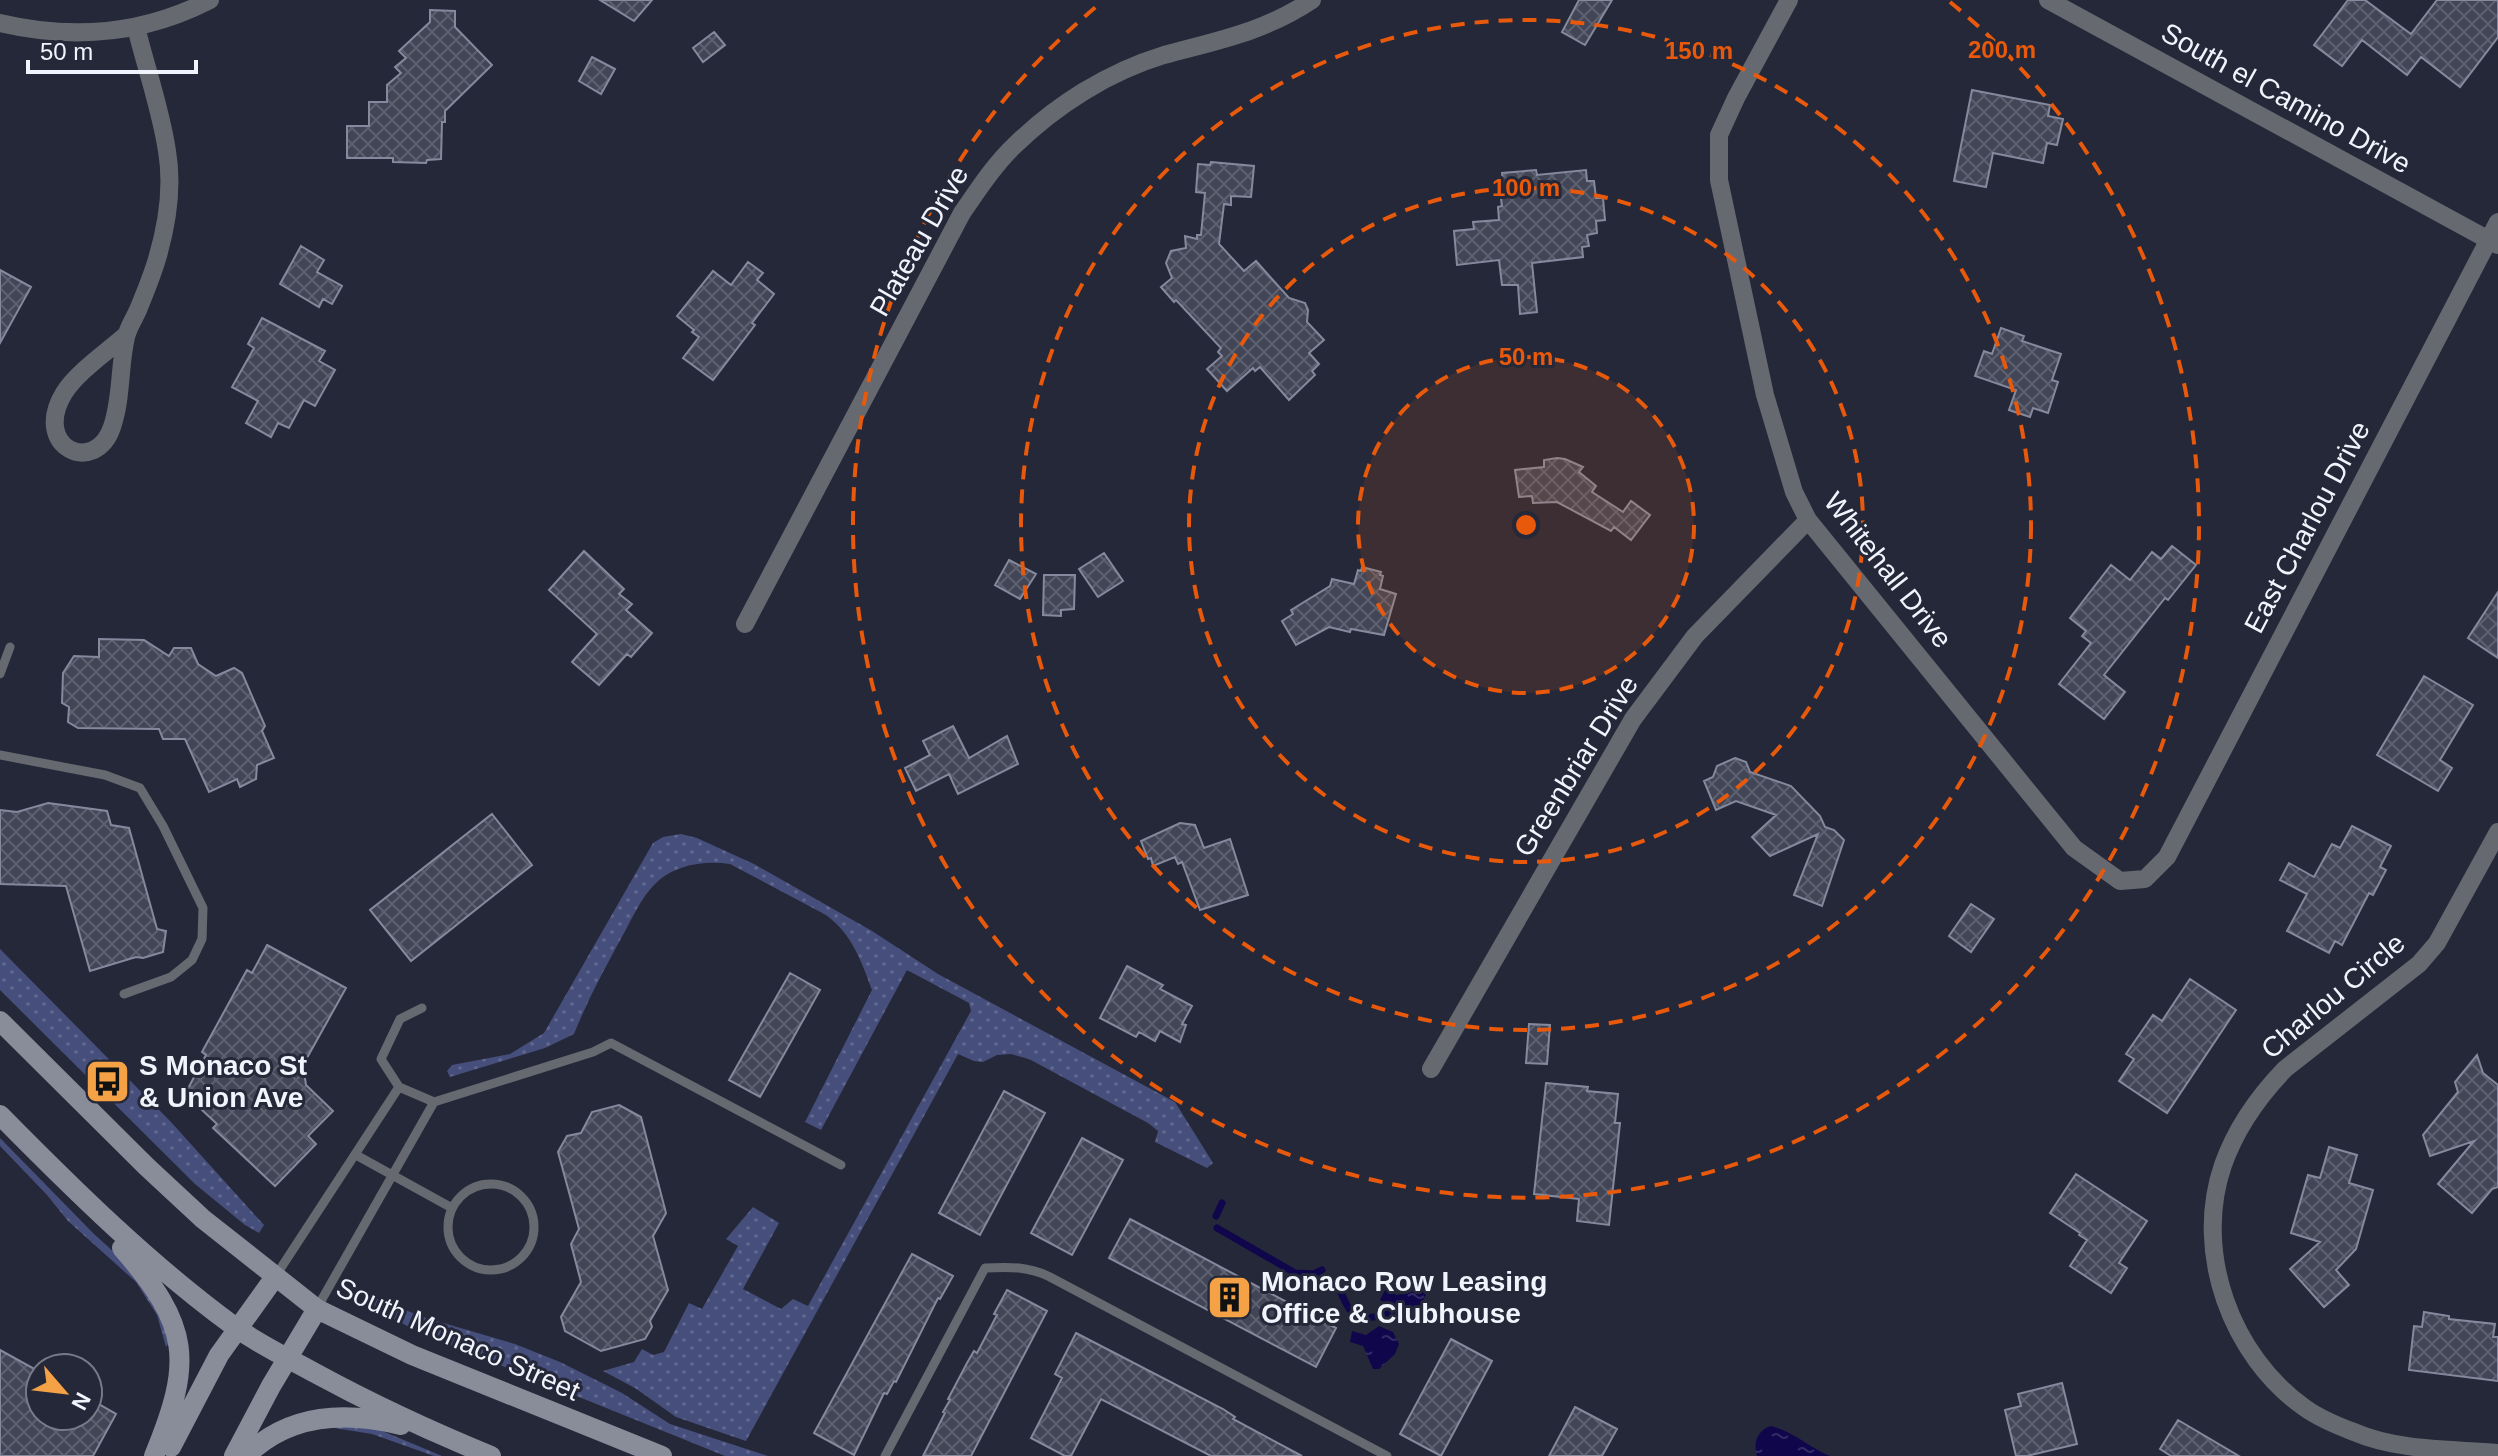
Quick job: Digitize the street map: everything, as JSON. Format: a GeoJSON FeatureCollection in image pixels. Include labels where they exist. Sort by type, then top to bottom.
{"type":"FeatureCollection","features":[{"type":"Feature","properties":{"kind":"main road","name":"South Monaco Street"},"geometry":{"type":"LineString","coordinates":[[0,1021],[192,1209],[317,1309],[412,1355],[662,1456]]}},
{"type":"Feature","properties":{"kind":"main road"},"geometry":{"type":"LineString","coordinates":[[0,1115],[169,1275],[238,1329],[288,1359],[433,1432],[491,1456]]}},
{"type":"Feature","properties":{"kind":"main road"},"geometry":{"type":"LineString","coordinates":[[80,1194],[155,1286],[171,1317],[180,1365],[177,1396],[154,1456]]}},
{"type":"Feature","properties":{"kind":"main road"},"geometry":{"type":"LineString","coordinates":[[167,1456],[219,1355],[275,1277]]}},
{"type":"Feature","properties":{"kind":"main road"},"geometry":{"type":"LineString","coordinates":[[234,1456],[317,1309]]}},
{"type":"Feature","properties":{"kind":"main road"},"geometry":{"type":"LineString","coordinates":[[246,1456],[266,1439],[291,1425],[332,1416],[373,1419],[433,1432]]}},
{"type":"Feature","properties":{"kind":"street"},"geometry":{"type":"LineString","coordinates":[[0,23],[66,34],[97,33],[136,27],[185,13],[210,0]]}},
{"type":"Feature","properties":{"kind":"street","name":"Plateau Drive"},"geometry":{"type":"LineString","coordinates":[[745,624],[962,213],[1014,146],[1083,92],[1121,72],[1162,56],[1245,35],[1293,13],[1312,0]]}},
{"type":"Feature","properties":{"kind":"street","name":"Whitehall Drive"},"geometry":{"type":"LineString","coordinates":[[1789,0],[1719,135],[1719,180],[1765,395],[1794,492],[1808,520],[2074,848],[2120,881],[2145,879],[2167,857]]}},
{"type":"Feature","properties":{"kind":"street","name":"South el Camino Drive"},"geometry":{"type":"LineString","coordinates":[[2048,0],[2493,242]]}},
{"type":"Feature","properties":{"kind":"street"},"geometry":{"type":"LineString","coordinates":[[126,335],[66,389],[57,406],[53,422],[55,435],[64,445],[76,451],[91,453],[102,445],[111,431],[118,406],[126,335],[157,259],[167,214],[167,151],[136,27]]}},
{"type":"Feature","properties":{"kind":"street","name":"East Charlou Drive"},"geometry":{"type":"LineString","coordinates":[[2167,857],[2493,242],[2498,222]]}},
{"type":"Feature","properties":{"kind":"street","name":"Greenbriar Drive"},"geometry":{"type":"LineString","coordinates":[[1431,1069],[1633,719],[1695,636],[1808,520]]}},
{"type":"Feature","properties":{"kind":"street","name":"Charlou Circle"},"geometry":{"type":"LineString","coordinates":[[2498,832],[2437,943],[2419,964],[2285,1069],[2259,1097],[2233,1141],[2223,1166],[2213,1228],[2219,1278],[2235,1326],[2252,1353],[2278,1384],[2306,1409],[2356,1433],[2387,1442],[2498,1453]]}},
{"type":"Feature","properties":{"kind":"lane"},"geometry":{"type":"LineString","coordinates":[[0,674],[10,647]]}},
{"type":"Feature","properties":{"kind":"lane"},"geometry":{"type":"LineString","coordinates":[[0,755],[93,772],[140,788],[163,826],[203,908],[202,939],[192,960],[171,977],[124,994]]}},
{"type":"Feature","properties":{"kind":"lane"},"geometry":{"type":"LineString","coordinates":[[422,1008],[400,1019],[381,1059],[399,1087],[434,1102],[593,1052],[611,1043],[841,1165]]}},
{"type":"Feature","properties":{"kind":"lane"},"geometry":{"type":"LineString","coordinates":[[275,1277],[399,1087]]}},
{"type":"Feature","properties":{"kind":"lane"},"geometry":{"type":"LineString","coordinates":[[317,1309],[434,1102]]}},
{"type":"Feature","properties":{"kind":"lane"},"geometry":{"type":"LineString","coordinates":[[356,1155],[452,1208]]}},
{"type":"Feature","properties":{"kind":"lane"},"geometry":{"type":"LineString","coordinates":[[492,1184],[517,1192],[532,1215],[534,1230],[529,1247],[512,1265],[496,1270],[472,1266],[463,1260],[451,1243],[448,1229],[452,1208],[474,1188],[492,1184]]}},
{"type":"Feature","properties":{"kind":"lane"},"geometry":{"type":"LineString","coordinates":[[885,1456],[985,1268],[1020,1267],[1050,1277],[1387,1456]]}},
{"type":"Feature","properties":{"kind":"shaded area"},"geometry":{"type":"Polygon","coordinates":[[[681,834],[754,864],[872,931],[938,974],[1175,1102],[1213,1163],[1207,1168],[1155,1142],[1158,1131],[1148,1123],[1029,1059],[1011,1054],[997,1055],[983,1062],[958,1054],[746,1441],[676,1417],[635,1388],[603,1371],[634,1362],[642,1349],[653,1355],[664,1352],[689,1303],[702,1309],[738,1246],[726,1239],[753,1207],[779,1223],[743,1289],[781,1309],[793,1299],[808,1306],[971,1011],[969,1003],[907,970],[821,1130],[805,1122],[872,990],[864,968],[849,939],[826,915],[730,864],[700,864],[670,873],[645,896],[574,1034],[545,1048],[450,1077],[447,1071],[452,1065],[510,1054],[544,1033],[653,843],[663,837],[681,834]]]}},
{"type":"Feature","properties":{"kind":"shaded area"},"geometry":{"type":"Polygon","coordinates":[[[0,949],[171,1122],[264,1225],[259,1233],[195,1184],[0,990],[0,949]]]}},
{"type":"Feature","properties":{"kind":"shaded area"},"geometry":{"type":"Polygon","coordinates":[[[0,1138],[138,1274],[171,1340],[166,1347],[157,1315],[136,1282],[68,1221],[0,1146],[0,1138]]]}},
{"type":"Feature","properties":{"kind":"shaded area"},"geometry":{"type":"Polygon","coordinates":[[[370,1296],[423,1317],[515,1344],[560,1362],[622,1393],[670,1424],[768,1456],[725,1456],[421,1333],[382,1313],[368,1300],[370,1296]]]}},
{"type":"Feature","properties":{"kind":"shaded area"},"geometry":{"type":"Polygon","coordinates":[[[328,1427],[380,1430],[442,1456],[372,1434],[328,1427]]]}},
{"type":"Feature","properties":{"kind":"water"},"geometry":{"type":"Polygon","coordinates":[[[1385,1290],[1397,1295],[1421,1290],[1426,1295],[1415,1315],[1405,1319],[1394,1307],[1380,1300],[1385,1290]]]}},
{"type":"Feature","properties":{"kind":"water"},"geometry":{"type":"Polygon","coordinates":[[[1379,1326],[1393,1332],[1399,1344],[1395,1354],[1379,1369],[1373,1369],[1363,1346],[1350,1342],[1352,1331],[1366,1335],[1379,1326]]]}},
{"type":"Feature","properties":{"kind":"water"},"geometry":{"type":"Polygon","coordinates":[[[1771,1426],[1830,1456],[1757,1456],[1757,1438],[1771,1426]]]}},
{"type":"Feature","properties":{"kind":"building"},"geometry":{"type":"Polygon","coordinates":[[[600,0],[652,0],[634,21],[600,0]]]}},
{"type":"Feature","properties":{"kind":"building"},"geometry":{"type":"Polygon","coordinates":[[[1579,0],[1612,0],[1585,45],[1562,32],[1579,0]]]}},
{"type":"Feature","properties":{"kind":"building"},"geometry":{"type":"Polygon","coordinates":[[[2348,0],[2365,0],[2411,34],[2437,0],[2498,0],[2498,37],[2460,87],[2421,57],[2407,75],[2362,40],[2342,66],[2314,45],[2348,0]]]}},
{"type":"Feature","properties":{"kind":"building"},"geometry":{"type":"Polygon","coordinates":[[[430,10],[455,11],[455,27],[492,65],[445,111],[441,159],[427,160],[426,163],[393,162],[393,158],[347,158],[347,126],[369,126],[369,102],[387,102],[387,85],[401,73],[395,67],[406,58],[399,51],[430,22],[430,10]]]}},
{"type":"Feature","properties":{"kind":"building"},"geometry":{"type":"Polygon","coordinates":[[[714,32],[725,45],[703,62],[693,48],[714,32]]]}},
{"type":"Feature","properties":{"kind":"building"},"geometry":{"type":"Polygon","coordinates":[[[592,57],[615,69],[601,94],[579,81],[592,57]]]}},
{"type":"Feature","properties":{"kind":"building"},"geometry":{"type":"Polygon","coordinates":[[[1972,90],[2050,105],[2048,116],[2063,119],[2057,145],[2047,143],[2043,163],[1993,153],[1986,187],[1954,181],[1972,90]]]}},
{"type":"Feature","properties":{"kind":"building"},"geometry":{"type":"Polygon","coordinates":[[[1211,162],[1254,166],[1251,197],[1231,196],[1231,205],[1224,204],[1219,244],[1244,271],[1256,261],[1289,298],[1305,303],[1307,322],[1324,340],[1309,353],[1319,364],[1312,371],[1315,375],[1289,400],[1260,367],[1255,371],[1253,368],[1227,391],[1207,369],[1222,356],[1218,352],[1221,348],[1161,287],[1172,278],[1166,263],[1171,251],[1186,248],[1185,236],[1197,239],[1197,235],[1201,235],[1205,193],[1196,192],[1198,164],[1210,165],[1211,162]]]}},
{"type":"Feature","properties":{"kind":"building"},"geometry":{"type":"Polygon","coordinates":[[[1536,170],[1537,175],[1586,170],[1587,181],[1594,181],[1596,198],[1603,198],[1605,220],[1596,221],[1597,233],[1587,235],[1589,246],[1582,247],[1583,257],[1532,263],[1537,312],[1520,314],[1518,285],[1502,285],[1499,260],[1457,265],[1454,231],[1474,229],[1473,222],[1499,220],[1498,207],[1502,206],[1500,191],[1504,191],[1502,173],[1536,170]]]}},
{"type":"Feature","properties":{"kind":"building"},"geometry":{"type":"Polygon","coordinates":[[[301,246],[324,260],[317,272],[342,286],[332,304],[323,299],[319,307],[280,284],[301,246]]]}},
{"type":"Feature","properties":{"kind":"building"},"geometry":{"type":"Polygon","coordinates":[[[748,262],[763,273],[757,280],[774,294],[752,323],[755,325],[713,380],[683,358],[699,337],[677,316],[713,271],[731,285],[748,262]]]}},
{"type":"Feature","properties":{"kind":"building"},"geometry":{"type":"Polygon","coordinates":[[[0,270],[31,287],[0,343],[0,270]]]}},
{"type":"Feature","properties":{"kind":"building"},"geometry":{"type":"Polygon","coordinates":[[[262,318],[325,351],[319,361],[335,370],[315,406],[304,400],[289,428],[278,423],[271,437],[246,423],[258,401],[232,387],[254,348],[248,344],[262,318]]]}},
{"type":"Feature","properties":{"kind":"building"},"geometry":{"type":"Polygon","coordinates":[[[2001,328],[2024,336],[2022,341],[2061,354],[2052,380],[2058,382],[2048,413],[2033,408],[2030,417],[2009,410],[2016,390],[1975,376],[1984,351],[1992,354],[2001,328]]]}},
{"type":"Feature","properties":{"kind":"building"},"geometry":{"type":"Polygon","coordinates":[[[1557,458],[1583,467],[1579,472],[1596,486],[1592,492],[1623,512],[1631,501],[1650,515],[1631,540],[1614,527],[1611,531],[1557,502],[1533,503],[1532,496],[1519,497],[1515,470],[1544,467],[1544,460],[1557,458]]]}},
{"type":"Feature","properties":{"kind":"building"},"geometry":{"type":"Polygon","coordinates":[[[2172,546],[2196,565],[2168,600],[2165,598],[2104,675],[2125,692],[2104,719],[2059,684],[2091,643],[2082,636],[2086,631],[2070,618],[2111,565],[2130,580],[2152,552],[2161,559],[2172,546]]]}},
{"type":"Feature","properties":{"kind":"building"},"geometry":{"type":"Polygon","coordinates":[[[584,551],[624,589],[619,594],[632,604],[626,610],[652,633],[631,657],[627,654],[599,685],[572,662],[597,634],[549,590],[584,551]]]}},
{"type":"Feature","properties":{"kind":"building"},"geometry":{"type":"Polygon","coordinates":[[[1104,553],[1123,581],[1098,597],[1079,569],[1104,553]]]}},
{"type":"Feature","properties":{"kind":"building"},"geometry":{"type":"Polygon","coordinates":[[[1009,560],[1036,574],[1020,599],[995,585],[1009,560]]]}},
{"type":"Feature","properties":{"kind":"building"},"geometry":{"type":"Polygon","coordinates":[[[1362,567],[1381,572],[1380,589],[1396,594],[1384,635],[1329,627],[1296,645],[1282,621],[1293,614],[1291,610],[1330,586],[1332,579],[1354,584],[1362,567]]]}},
{"type":"Feature","properties":{"kind":"building"},"geometry":{"type":"Polygon","coordinates":[[[1044,575],[1075,575],[1074,609],[1061,610],[1061,616],[1043,615],[1044,575]]]}},
{"type":"Feature","properties":{"kind":"building"},"geometry":{"type":"Polygon","coordinates":[[[2498,592],[2498,658],[2468,638],[2498,592]]]}},
{"type":"Feature","properties":{"kind":"building"},"geometry":{"type":"Polygon","coordinates":[[[99,639],[144,640],[169,656],[174,648],[191,648],[198,664],[216,676],[234,668],[242,673],[265,726],[262,731],[274,758],[257,765],[256,779],[240,787],[237,779],[209,792],[185,739],[163,739],[159,729],[78,728],[68,722],[69,707],[62,703],[63,673],[74,656],[99,657],[99,639]]]}},
{"type":"Feature","properties":{"kind":"building"},"geometry":{"type":"Polygon","coordinates":[[[2424,676],[2473,705],[2440,760],[2452,768],[2438,791],[2377,755],[2424,676]]]}},
{"type":"Feature","properties":{"kind":"building"},"geometry":{"type":"Polygon","coordinates":[[[953,726],[969,758],[1007,736],[1018,764],[958,794],[949,774],[916,791],[905,768],[930,755],[923,741],[953,726]]]}},
{"type":"Feature","properties":{"kind":"building"},"geometry":{"type":"Polygon","coordinates":[[[1735,758],[1746,762],[1750,772],[1791,786],[1820,816],[1825,827],[1834,830],[1844,840],[1822,906],[1794,895],[1818,834],[1770,856],[1752,837],[1776,815],[1736,801],[1716,810],[1704,781],[1713,777],[1717,766],[1735,758]]]}},
{"type":"Feature","properties":{"kind":"building"},"geometry":{"type":"Polygon","coordinates":[[[48,803],[107,811],[111,825],[129,828],[157,929],[166,931],[163,952],[90,971],[66,886],[0,884],[0,810],[17,812],[48,803]]]}},
{"type":"Feature","properties":{"kind":"building"},"geometry":{"type":"Polygon","coordinates":[[[492,814],[532,865],[411,961],[370,910],[492,814]]]}},
{"type":"Feature","properties":{"kind":"building"},"geometry":{"type":"Polygon","coordinates":[[[1180,823],[1195,825],[1204,848],[1230,839],[1248,895],[1200,910],[1182,862],[1178,864],[1175,857],[1153,866],[1141,841],[1180,823]]]}},
{"type":"Feature","properties":{"kind":"building"},"geometry":{"type":"Polygon","coordinates":[[[2352,826],[2391,846],[2380,867],[2386,870],[2373,895],[2369,893],[2342,945],[2335,941],[2329,953],[2287,931],[2307,894],[2280,880],[2289,863],[2314,877],[2332,844],[2340,848],[2352,826]]]}},
{"type":"Feature","properties":{"kind":"building"},"geometry":{"type":"Polygon","coordinates":[[[1971,904],[1994,919],[1971,952],[1949,936],[1971,904]]]}},
{"type":"Feature","properties":{"kind":"building"},"geometry":{"type":"Polygon","coordinates":[[[267,945],[346,988],[303,1065],[306,1085],[333,1111],[308,1136],[316,1144],[275,1186],[213,1128],[217,1124],[185,1094],[206,1055],[202,1052],[247,970],[252,973],[267,945]]]}},
{"type":"Feature","properties":{"kind":"building"},"geometry":{"type":"Polygon","coordinates":[[[1127,966],[1163,985],[1160,989],[1192,1006],[1182,1024],[1186,1025],[1180,1042],[1160,1031],[1155,1041],[1139,1032],[1136,1037],[1100,1018],[1127,966]]]}},
{"type":"Feature","properties":{"kind":"building"},"geometry":{"type":"Polygon","coordinates":[[[790,973],[820,990],[760,1097],[729,1080],[790,973]]]}},
{"type":"Feature","properties":{"kind":"building"},"geometry":{"type":"Polygon","coordinates":[[[2190,979],[2236,1010],[2167,1113],[2119,1081],[2134,1059],[2126,1054],[2153,1015],[2162,1021],[2190,979]]]}},
{"type":"Feature","properties":{"kind":"building"},"geometry":{"type":"Polygon","coordinates":[[[1529,1024],[1550,1025],[1547,1064],[1526,1063],[1529,1024]]]}},
{"type":"Feature","properties":{"kind":"building"},"geometry":{"type":"Polygon","coordinates":[[[2477,1055],[2483,1073],[2498,1085],[2498,1187],[2492,1189],[2472,1213],[2438,1184],[2474,1141],[2430,1156],[2423,1135],[2458,1092],[2455,1082],[2477,1055]]]}},
{"type":"Feature","properties":{"kind":"building"},"geometry":{"type":"Polygon","coordinates":[[[1546,1083],[1618,1094],[1615,1123],[1620,1123],[1609,1225],[1577,1221],[1579,1199],[1534,1194],[1546,1083]]]}},
{"type":"Feature","properties":{"kind":"building"},"geometry":{"type":"Polygon","coordinates":[[[1004,1091],[1045,1113],[980,1235],[939,1213],[1004,1091]]]}},
{"type":"Feature","properties":{"kind":"building"},"geometry":{"type":"Polygon","coordinates":[[[619,1105],[641,1117],[666,1213],[653,1236],[668,1290],[650,1321],[652,1327],[645,1339],[601,1351],[565,1331],[561,1317],[581,1282],[571,1244],[579,1229],[558,1152],[567,1136],[581,1133],[592,1112],[619,1105]]]}},
{"type":"Feature","properties":{"kind":"building"},"geometry":{"type":"Polygon","coordinates":[[[1082,1138],[1123,1160],[1072,1255],[1031,1233],[1082,1138]]]}},
{"type":"Feature","properties":{"kind":"building"},"geometry":{"type":"Polygon","coordinates":[[[2329,1147],[2357,1155],[2349,1183],[2373,1190],[2356,1249],[2336,1270],[2349,1285],[2324,1307],[2290,1269],[2320,1242],[2291,1233],[2308,1175],[2320,1178],[2329,1147]]]}},
{"type":"Feature","properties":{"kind":"building"},"geometry":{"type":"Polygon","coordinates":[[[2076,1174],[2147,1221],[2119,1263],[2127,1268],[2111,1293],[2070,1266],[2087,1240],[2050,1213],[2076,1174]]]}},
{"type":"Feature","properties":{"kind":"building","name":"Monaco Row Leasing Office & Clubhouse"},"geometry":{"type":"Polygon","coordinates":[[[1130,1219],[1336,1328],[1316,1367],[1109,1258],[1130,1219]]]}},
{"type":"Feature","properties":{"kind":"building"},"geometry":{"type":"Polygon","coordinates":[[[912,1254],[953,1276],[938,1298],[896,1382],[887,1394],[884,1393],[854,1455],[814,1433],[912,1254]]]}},
{"type":"Feature","properties":{"kind":"building"},"geometry":{"type":"Polygon","coordinates":[[[1007,1290],[1047,1311],[971,1456],[923,1456],[945,1413],[948,1399],[974,1351],[977,1353],[1007,1290]]]}},
{"type":"Feature","properties":{"kind":"building"},"geometry":{"type":"Polygon","coordinates":[[[2424,1312],[2449,1316],[2449,1319],[2495,1324],[2493,1337],[2498,1337],[2498,1381],[2409,1370],[2414,1326],[2422,1327],[2424,1312]]]}},
{"type":"Feature","properties":{"kind":"building"},"geometry":{"type":"Polygon","coordinates":[[[1076,1333],[1223,1409],[1235,1417],[1233,1419],[1302,1456],[1211,1456],[1101,1399],[1071,1456],[1065,1456],[1031,1438],[1062,1378],[1055,1374],[1076,1333]]]}},
{"type":"Feature","properties":{"kind":"building"},"geometry":{"type":"Polygon","coordinates":[[[1451,1339],[1492,1361],[1441,1456],[1400,1434],[1451,1339]]]}},
{"type":"Feature","properties":{"kind":"building"},"geometry":{"type":"Polygon","coordinates":[[[0,1350],[24,1363],[24,1432],[104,1432],[104,1407],[116,1414],[93,1456],[0,1456],[0,1350]]]}},
{"type":"Feature","properties":{"kind":"building"},"geometry":{"type":"Polygon","coordinates":[[[2062,1383],[2077,1444],[2016,1456],[2005,1410],[2021,1406],[2018,1394],[2062,1383]]]}},
{"type":"Feature","properties":{"kind":"building"},"geometry":{"type":"Polygon","coordinates":[[[1575,1407],[1617,1429],[1602,1456],[1549,1456],[1575,1407]]]}},
{"type":"Feature","properties":{"kind":"building"},"geometry":{"type":"Polygon","coordinates":[[[2178,1420],[2239,1456],[2171,1456],[2160,1449],[2178,1420]]]}},
{"type":"Feature","properties":{"kind":"waterway"},"geometry":{"type":"LineString","coordinates":[[1216,1216],[1222,1203]]}},
{"type":"Feature","properties":{"kind":"waterway"},"geometry":{"type":"LineString","coordinates":[[1217,1228],[1295,1273],[1314,1274],[1322,1270]]}},
{"type":"Feature","properties":{"kind":"waterway"},"geometry":{"type":"LineString","coordinates":[[1336,1281],[1346,1304],[1356,1316],[1363,1318],[1396,1312]]}},
{"type":"Feature","properties":{"kind":"place","name":"S Monaco St & Union Ave"},"geometry":{"type":"Point","coordinates":[108,1081]}},
{"type":"Feature","properties":{"kind":"place","name":"Monaco Row Leasing Office & Clubhouse"},"geometry":{"type":"Point","coordinates":[1230,1297]}}]}
